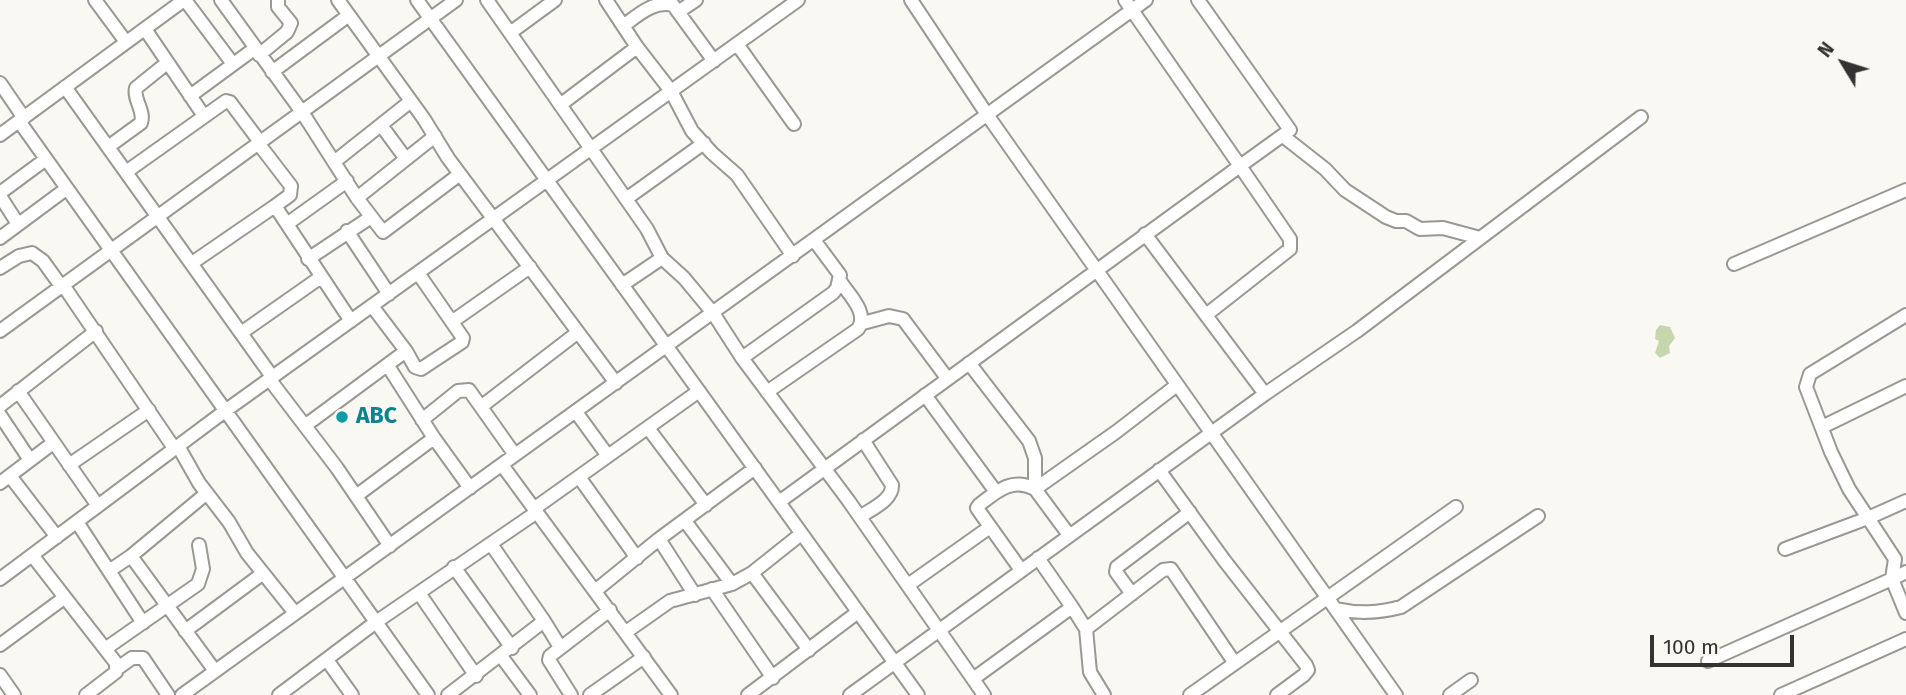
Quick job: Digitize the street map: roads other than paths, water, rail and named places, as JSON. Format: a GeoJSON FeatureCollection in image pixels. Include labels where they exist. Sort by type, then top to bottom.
{"type":"FeatureCollection","features":[{"type":"Feature","properties":{"kind":"street"},"geometry":{"type":"LineString","coordinates":[[95,0],[126,42]]}},
{"type":"Feature","properties":{"kind":"street"},"geometry":{"type":"LineString","coordinates":[[0,135],[145,29],[168,5],[185,0],[233,65]]}},
{"type":"Feature","properties":{"kind":"street"},"geometry":{"type":"LineString","coordinates":[[221,0],[302,112],[357,198],[383,232],[460,174]]}},
{"type":"Feature","properties":{"kind":"street"},"geometry":{"type":"LineString","coordinates":[[190,96],[233,65],[288,32],[291,23],[278,7],[278,0]]}},
{"type":"Feature","properties":{"kind":"street"},"geometry":{"type":"LineString","coordinates":[[338,0],[460,174],[616,383]]}},
{"type":"Feature","properties":{"kind":"street"},"geometry":{"type":"LineString","coordinates":[[417,0],[918,695]]}},
{"type":"Feature","properties":{"kind":"street"},"geometry":{"type":"LineString","coordinates":[[0,331],[456,0]]}},
{"type":"Feature","properties":{"kind":"street"},"geometry":{"type":"LineString","coordinates":[[488,0],[647,229],[662,258],[684,278],[713,313],[742,358],[860,517],[984,695]]}},
{"type":"Feature","properties":{"kind":"street"},"geometry":{"type":"LineString","coordinates":[[606,0],[671,91],[692,131],[737,175],[793,256]]}},
{"type":"Feature","properties":{"kind":"street"},"geometry":{"type":"LineString","coordinates":[[678,12],[696,0]]}},
{"type":"Feature","properties":{"kind":"street"},"geometry":{"type":"LineString","coordinates":[[911,0],[988,116],[1396,695]]}},
{"type":"Feature","properties":{"kind":"street"},"geometry":{"type":"LineString","coordinates":[[182,695],[988,116],[1129,5],[1146,0]]}},
{"type":"Feature","properties":{"kind":"street"},"geometry":{"type":"LineString","coordinates":[[779,502],[1290,130],[1198,0]]}},
{"type":"Feature","properties":{"kind":"street"},"geometry":{"type":"LineString","coordinates":[[510,33],[550,1]]}},
{"type":"Feature","properties":{"kind":"street"},"geometry":{"type":"LineString","coordinates":[[624,26],[653,2],[666,1],[678,12],[714,61]]}},
{"type":"Feature","properties":{"kind":"street"},"geometry":{"type":"LineString","coordinates":[[0,579],[225,411],[714,61],[792,2]]}},
{"type":"Feature","properties":{"kind":"street"},"geometry":{"type":"LineString","coordinates":[[1129,5],[1292,245],[1206,315]]}},
{"type":"Feature","properties":{"kind":"street"},"geometry":{"type":"LineString","coordinates":[[272,72],[349,15]]}},
{"type":"Feature","properties":{"kind":"street"},"geometry":{"type":"LineString","coordinates":[[145,29],[204,116]]}},
{"type":"Feature","properties":{"kind":"street"},"geometry":{"type":"LineString","coordinates":[[737,44],[794,124]]}},
{"type":"Feature","properties":{"kind":"street"},"geometry":{"type":"LineString","coordinates":[[560,105],[637,47]]}},
{"type":"Feature","properties":{"kind":"street"},"geometry":{"type":"LineString","coordinates":[[108,147],[141,123],[136,88],[167,63]]}},
{"type":"Feature","properties":{"kind":"street"},"geometry":{"type":"LineString","coordinates":[[0,83],[66,189],[428,695]]}},
{"type":"Feature","properties":{"kind":"street"},"geometry":{"type":"LineString","coordinates":[[65,87],[390,545]]}},
{"type":"Feature","properties":{"kind":"street"},"geometry":{"type":"LineString","coordinates":[[126,172],[226,101],[230,102],[291,186],[290,195],[192,263]]}},
{"type":"Feature","properties":{"kind":"street"},"geometry":{"type":"LineString","coordinates":[[334,162],[411,101]]}},
{"type":"Feature","properties":{"kind":"street"},"geometry":{"type":"LineString","coordinates":[[850,695],[1159,470],[1357,331],[1641,117]]}},
{"type":"Feature","properties":{"kind":"street"},"geometry":{"type":"LineString","coordinates":[[381,125],[406,159]]}},
{"type":"Feature","properties":{"kind":"street"},"geometry":{"type":"LineString","coordinates":[[357,198],[435,136]]}},
{"type":"Feature","properties":{"kind":"street"},"geometry":{"type":"LineString","coordinates":[[1283,136],[1325,169],[1345,190],[1386,217],[1406,221],[1420,229],[1443,228],[1480,238]]}},
{"type":"Feature","properties":{"kind":"street"},"geometry":{"type":"LineString","coordinates":[[626,199],[704,143]]}},
{"type":"Feature","properties":{"kind":"street"},"geometry":{"type":"LineString","coordinates":[[18,224],[0,194],[46,159]]}},
{"type":"Feature","properties":{"kind":"street"},"geometry":{"type":"LineString","coordinates":[[287,224],[347,181]]}},
{"type":"Feature","properties":{"kind":"street"},"geometry":{"type":"LineString","coordinates":[[0,238],[66,189]]}},
{"type":"Feature","properties":{"kind":"street"},"geometry":{"type":"LineString","coordinates":[[1734,264],[1906,190]]}},
{"type":"Feature","properties":{"kind":"street"},"geometry":{"type":"LineString","coordinates":[[275,206],[351,321]]}},
{"type":"Feature","properties":{"kind":"street"},"geometry":{"type":"LineString","coordinates":[[308,259],[371,217]]}},
{"type":"Feature","properties":{"kind":"street"},"geometry":{"type":"LineString","coordinates":[[347,231],[389,294]]}},
{"type":"Feature","properties":{"kind":"street"},"geometry":{"type":"LineString","coordinates":[[1145,234],[1265,394]]}},
{"type":"Feature","properties":{"kind":"street"},"geometry":{"type":"LineString","coordinates":[[742,358],[833,293],[840,281],[840,275],[814,240]]}},
{"type":"Feature","properties":{"kind":"street"},"geometry":{"type":"LineString","coordinates":[[2,263],[27,252],[36,254],[96,331],[262,574],[295,613]]}},
{"type":"Feature","properties":{"kind":"street"},"geometry":{"type":"LineString","coordinates":[[622,285],[662,258]]}},
{"type":"Feature","properties":{"kind":"street"},"geometry":{"type":"LineString","coordinates":[[453,321],[530,267]]}},
{"type":"Feature","properties":{"kind":"street"},"geometry":{"type":"LineString","coordinates":[[372,306],[415,367],[422,369],[462,342],[463,334],[418,273]]}},
{"type":"Feature","properties":{"kind":"street"},"geometry":{"type":"LineString","coordinates":[[241,333],[321,277]]}},
{"type":"Feature","properties":{"kind":"street"},"geometry":{"type":"LineString","coordinates":[[840,281],[863,315],[863,323]]}},
{"type":"Feature","properties":{"kind":"street"},"geometry":{"type":"LineString","coordinates":[[1906,315],[1810,374],[1806,387],[1849,489],[1895,559],[1892,579],[1906,613]]}},
{"type":"Feature","properties":{"kind":"street"},"geometry":{"type":"LineString","coordinates":[[768,392],[863,323],[889,316],[903,318],[947,378]]}},
{"type":"Feature","properties":{"kind":"street"},"geometry":{"type":"LineString","coordinates":[[0,406],[96,331]]}},
{"type":"Feature","properties":{"kind":"street"},"geometry":{"type":"LineString","coordinates":[[482,406],[577,333]]}},
{"type":"Feature","properties":{"kind":"street"},"geometry":{"type":"LineString","coordinates":[[306,425],[406,351]]}},
{"type":"Feature","properties":{"kind":"street"},"geometry":{"type":"LineString","coordinates":[[969,363],[1029,440],[1035,458],[1035,489]]}},
{"type":"Feature","properties":{"kind":"street"},"geometry":{"type":"LineString","coordinates":[[388,366],[470,488]]}},
{"type":"Feature","properties":{"kind":"street"},"geometry":{"type":"LineString","coordinates":[[1035,489],[1177,385]]}},
{"type":"Feature","properties":{"kind":"street"},"geometry":{"type":"LineString","coordinates":[[1822,427],[1906,386]]}},
{"type":"Feature","properties":{"kind":"street"},"geometry":{"type":"LineString","coordinates":[[422,420],[465,389],[473,393],[516,455]]}},
{"type":"Feature","properties":{"kind":"street"},"geometry":{"type":"LineString","coordinates":[[18,391],[98,506]]}},
{"type":"Feature","properties":{"kind":"street"},"geometry":{"type":"LineString","coordinates":[[288,692],[376,622],[491,544],[699,391]]}},
{"type":"Feature","properties":{"kind":"street"},"geometry":{"type":"LineString","coordinates":[[925,395],[996,492]]}},
{"type":"Feature","properties":{"kind":"street"},"geometry":{"type":"LineString","coordinates":[[69,465],[149,410]]}},
{"type":"Feature","properties":{"kind":"street"},"geometry":{"type":"LineString","coordinates":[[576,412],[608,456]]}},
{"type":"Feature","properties":{"kind":"street"},"geometry":{"type":"LineString","coordinates":[[0,415],[30,460]]}},
{"type":"Feature","properties":{"kind":"street"},"geometry":{"type":"LineString","coordinates":[[648,428],[706,505]]}},
{"type":"Feature","properties":{"kind":"street"},"geometry":{"type":"LineString","coordinates":[[356,496],[434,438]]}},
{"type":"Feature","properties":{"kind":"street"},"geometry":{"type":"LineString","coordinates":[[860,517],[889,497],[892,491],[892,485],[863,440]]}},
{"type":"Feature","properties":{"kind":"street"},"geometry":{"type":"LineString","coordinates":[[54,443],[5,479],[57,537]]}},
{"type":"Feature","properties":{"kind":"street"},"geometry":{"type":"LineString","coordinates":[[502,465],[671,695]]}},
{"type":"Feature","properties":{"kind":"street"},"geometry":{"type":"LineString","coordinates":[[595,591],[659,539],[755,468]]}},
{"type":"Feature","properties":{"kind":"street"},"geometry":{"type":"LineString","coordinates":[[1159,470],[1308,670],[1277,695]]}},
{"type":"Feature","properties":{"kind":"street"},"geometry":{"type":"LineString","coordinates":[[579,477],[637,558]]}},
{"type":"Feature","properties":{"kind":"street"},"geometry":{"type":"LineString","coordinates":[[1021,570],[977,508],[996,492],[1023,483],[1035,489],[1069,536]]}},
{"type":"Feature","properties":{"kind":"street"},"geometry":{"type":"LineString","coordinates":[[109,572],[207,493]]}},
{"type":"Feature","properties":{"kind":"street"},"geometry":{"type":"LineString","coordinates":[[1785,549],[1906,501]]}},
{"type":"Feature","properties":{"kind":"street"},"geometry":{"type":"LineString","coordinates":[[1198,693],[1234,662],[1456,507]]}},
{"type":"Feature","properties":{"kind":"street"},"geometry":{"type":"LineString","coordinates":[[1132,594],[1116,572],[1117,567],[1190,512]]}},
{"type":"Feature","properties":{"kind":"street"},"geometry":{"type":"LineString","coordinates":[[1336,609],[1356,613],[1381,612],[1401,607],[1538,516]]}},
{"type":"Feature","properties":{"kind":"street"},"geometry":{"type":"LineString","coordinates":[[685,521],[732,584]]}},
{"type":"Feature","properties":{"kind":"street"},"geometry":{"type":"LineString","coordinates":[[77,522],[143,623]]}},
{"type":"Feature","properties":{"kind":"street"},"geometry":{"type":"LineString","coordinates":[[908,585],[990,527]]}},
{"type":"Feature","properties":{"kind":"street"},"geometry":{"type":"LineString","coordinates":[[626,632],[670,601],[732,584],[752,573],[801,534]]}},
{"type":"Feature","properties":{"kind":"street"},"geometry":{"type":"LineString","coordinates":[[659,539],[695,596]]}},
{"type":"Feature","properties":{"kind":"street"},"geometry":{"type":"LineString","coordinates":[[491,544],[560,647]]}},
{"type":"Feature","properties":{"kind":"street"},"geometry":{"type":"LineString","coordinates":[[105,649],[198,584],[203,569],[200,545]]}},
{"type":"Feature","properties":{"kind":"street"},"geometry":{"type":"LineString","coordinates":[[32,555],[118,668]]}},
{"type":"Feature","properties":{"kind":"street"},"geometry":{"type":"LineString","coordinates":[[131,556],[215,671]]}},
{"type":"Feature","properties":{"kind":"street"},"geometry":{"type":"LineString","coordinates":[[1038,558],[1086,629],[1090,672],[1104,695]]}},
{"type":"Feature","properties":{"kind":"street"},"geometry":{"type":"LineString","coordinates":[[454,567],[530,695]]}},
{"type":"Feature","properties":{"kind":"street"},"geometry":{"type":"LineString","coordinates":[[1086,629],[1164,570],[1173,570],[1234,662]]}},
{"type":"Feature","properties":{"kind":"street"},"geometry":{"type":"LineString","coordinates":[[1708,661],[1906,572]]}},
{"type":"Feature","properties":{"kind":"street"},"geometry":{"type":"LineString","coordinates":[[752,573],[808,650]]}},
{"type":"Feature","properties":{"kind":"street"},"geometry":{"type":"LineString","coordinates":[[185,631],[262,574]]}},
{"type":"Feature","properties":{"kind":"street"},"geometry":{"type":"LineString","coordinates":[[712,589],[773,678]]}},
{"type":"Feature","properties":{"kind":"street"},"geometry":{"type":"LineString","coordinates":[[419,593],[475,676]]}},
{"type":"Feature","properties":{"kind":"street"},"geometry":{"type":"LineString","coordinates":[[0,645],[64,598]]}},
{"type":"Feature","properties":{"kind":"street"},"geometry":{"type":"LineString","coordinates":[[973,679],[1072,607]]}},
{"type":"Feature","properties":{"kind":"street"},"geometry":{"type":"LineString","coordinates":[[571,695],[549,660],[552,653],[610,610]]}},
{"type":"Feature","properties":{"kind":"street"},"geometry":{"type":"LineString","coordinates":[[748,695],[858,612]]}},
{"type":"Feature","properties":{"kind":"street"},"geometry":{"type":"LineString","coordinates":[[448,695],[544,621]]}},
{"type":"Feature","properties":{"kind":"street"},"geometry":{"type":"LineString","coordinates":[[1781,695],[1906,639]]}},
{"type":"Feature","properties":{"kind":"street"},"geometry":{"type":"LineString","coordinates":[[590,695],[644,657]]}},
{"type":"Feature","properties":{"kind":"street"},"geometry":{"type":"LineString","coordinates":[[86,695],[132,658],[143,658],[168,695]]}},
{"type":"Feature","properties":{"kind":"street"},"geometry":{"type":"LineString","coordinates":[[327,660],[352,695]]}},
{"type":"Feature","properties":{"kind":"street"},"geometry":{"type":"LineString","coordinates":[[0,675],[14,695]]}},
{"type":"Feature","properties":{"kind":"street"},"geometry":{"type":"LineString","coordinates":[[1450,695],[1471,680]]}},
{"type":"Feature","properties":{"kind":"place","name":"ABC"},"geometry":{"type":"Point","coordinates":[342,417]}}]}
